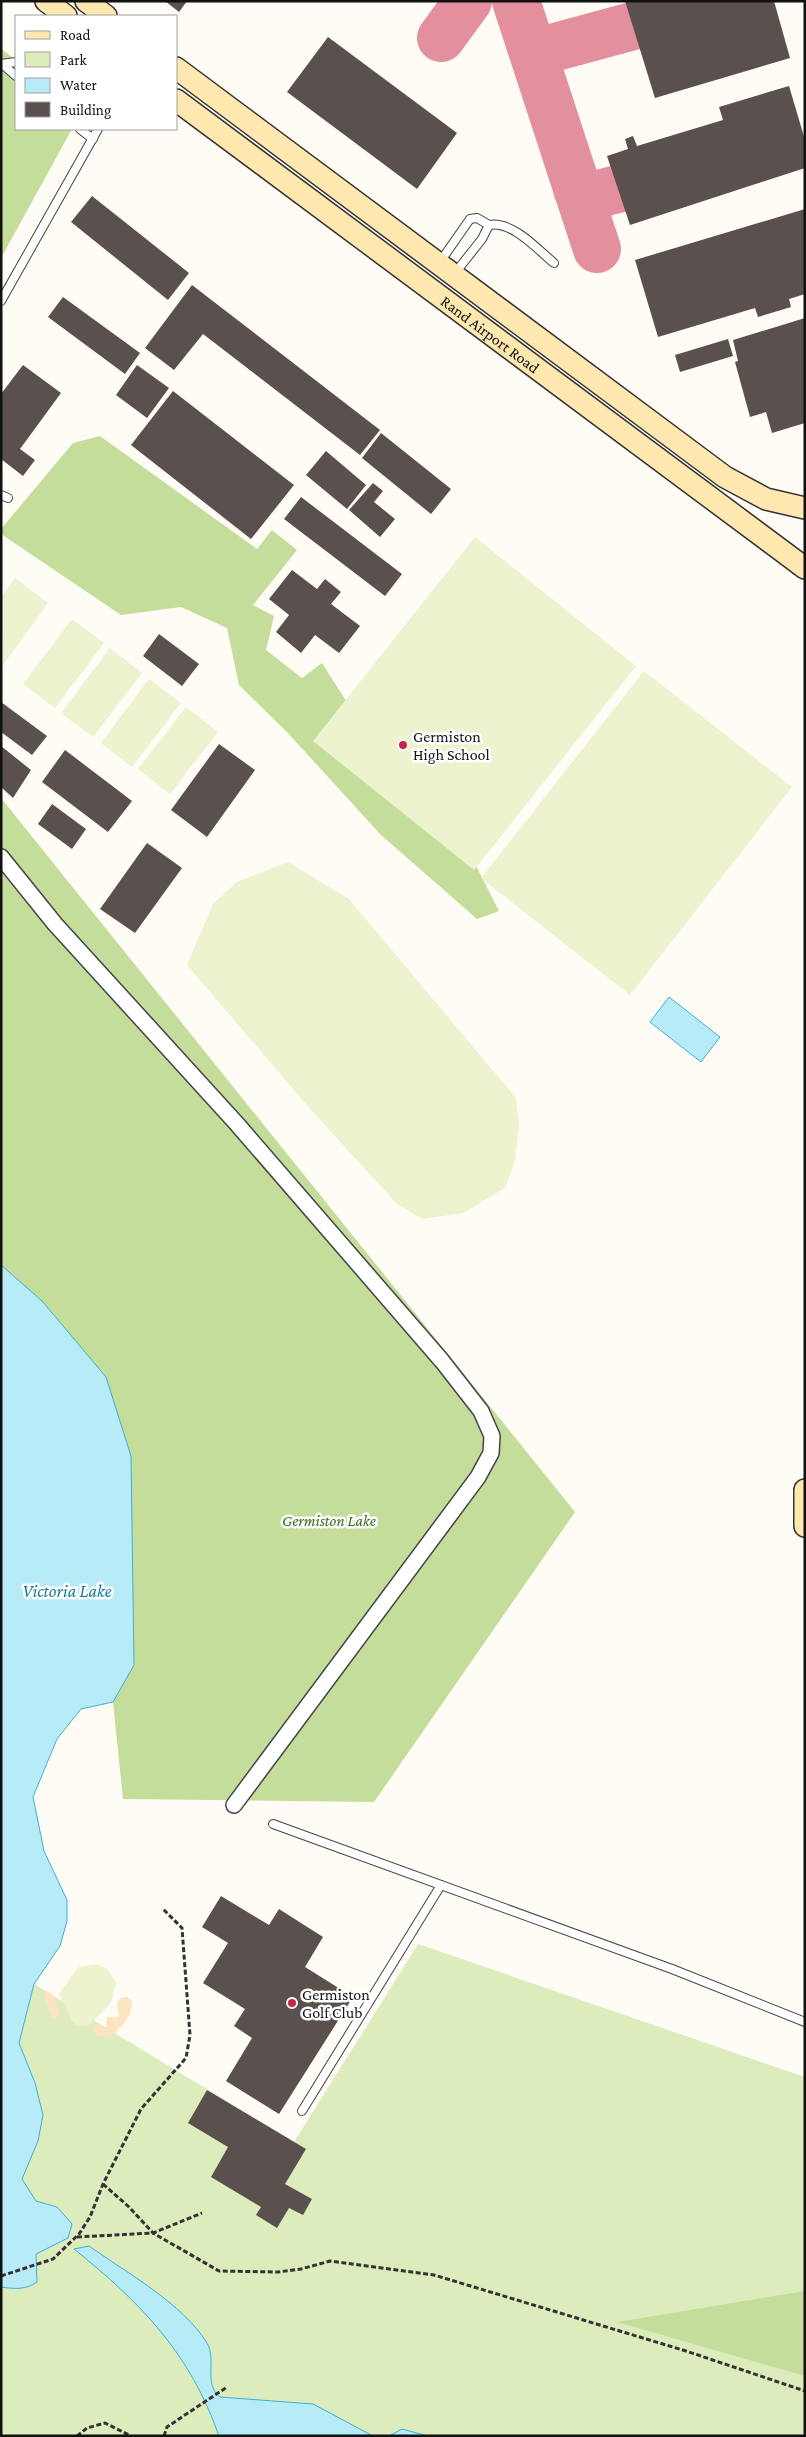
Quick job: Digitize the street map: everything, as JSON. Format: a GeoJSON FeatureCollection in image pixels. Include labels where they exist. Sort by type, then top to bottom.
{"type":"FeatureCollection","features":[{"type":"Feature","properties":{"kind":"street"},"geometry":{"type":"LineString","coordinates":[[86,1],[105,15]]}},
{"type":"Feature","properties":{"kind":"street","name":"Rand Airport Road"},"geometry":{"type":"LineString","coordinates":[[178,69],[726,477],[766,499],[805,508]]}},
{"type":"Feature","properties":{"kind":"street","name":"Rand Airport Road"},"geometry":{"type":"LineString","coordinates":[[178,101],[805,568]]}},
{"type":"Feature","properties":{"kind":"street"},"geometry":{"type":"LineString","coordinates":[[441,265],[443,300]]}},
{"type":"Feature","properties":{"kind":"street"},"geometry":{"type":"LineString","coordinates":[[1,857],[94,969],[237,1124],[442,1361],[481,1411],[492,1436],[491,1453],[478,1476],[234,1805]]}},
{"type":"Feature","properties":{"kind":"street"},"geometry":{"type":"LineString","coordinates":[[805,1490],[805,1526]]}},
{"type":"Feature","properties":{"kind":"lane"},"geometry":{"type":"LineString","coordinates":[[2,64],[15,62]]}},
{"type":"Feature","properties":{"kind":"lane"},"geometry":{"type":"LineString","coordinates":[[2,64],[15,75]]}},
{"type":"Feature","properties":{"kind":"lane"},"geometry":{"type":"LineString","coordinates":[[81,130],[93,139]]}},
{"type":"Feature","properties":{"kind":"lane"},"geometry":{"type":"LineString","coordinates":[[1,301],[98,130]]}},
{"type":"Feature","properties":{"kind":"lane"},"geometry":{"type":"LineString","coordinates":[[441,265],[470,219],[477,218],[489,225],[500,225],[511,229],[554,263]]}},
{"type":"Feature","properties":{"kind":"lane"},"geometry":{"type":"LineString","coordinates":[[441,265],[482,239],[489,225]]}},
{"type":"Feature","properties":{"kind":"lane"},"geometry":{"type":"LineString","coordinates":[[273,1824],[672,1969],[805,2022]]}},
{"type":"Feature","properties":{"kind":"lane"},"geometry":{"type":"LineString","coordinates":[[302,2111],[441,1885]]}},
{"type":"Feature","properties":{"kind":"path"},"geometry":{"type":"LineString","coordinates":[[1,2276],[52,2259],[76,2237],[90,2217],[103,2184],[141,2110],[186,2058],[190,2035],[182,1928],[162,1908]]}},
{"type":"Feature","properties":{"kind":"path"},"geometry":{"type":"LineString","coordinates":[[103,2184],[154,2233],[219,2271],[278,2272],[301,2269],[330,2261],[434,2275],[686,2351],[805,2391]]}},
{"type":"Feature","properties":{"kind":"path"},"geometry":{"type":"LineString","coordinates":[[76,2237],[154,2233],[202,2213]]}},
{"type":"Feature","properties":{"kind":"path"},"geometry":{"type":"LineString","coordinates":[[164,2436],[167,2427],[227,2387]]}},
{"type":"Feature","properties":{"kind":"path"},"geometry":{"type":"LineString","coordinates":[[77,2436],[87,2428],[105,2423],[131,2436]]}},
{"type":"Feature","properties":{"kind":"green space"},"geometry":{"type":"Polygon","coordinates":[[[1,49],[15,59],[15,130],[71,130],[1,258],[1,49]]]}},
{"type":"Feature","properties":{"kind":"green space"},"geometry":{"type":"Polygon","coordinates":[[[100,436],[257,549],[272,530],[297,550],[253,605],[274,616],[266,650],[302,678],[322,663],[392,773],[467,848],[499,911],[477,919],[381,835],[286,731],[239,685],[227,628],[181,607],[121,615],[1,534],[1,529],[73,443],[100,436]]]}},
{"type":"Feature","properties":{"kind":"green space"},"geometry":{"type":"Polygon","coordinates":[[[475,537],[636,666],[474,870],[313,741],[475,537]]]}},
{"type":"Feature","properties":{"kind":"green space"},"geometry":{"type":"Polygon","coordinates":[[[15,578],[48,603],[3,665],[1,597],[15,578]]]}},
{"type":"Feature","properties":{"kind":"green space"},"geometry":{"type":"Polygon","coordinates":[[[72,619],[104,643],[55,708],[23,684],[72,619]]]}},
{"type":"Feature","properties":{"kind":"green space"},"geometry":{"type":"Polygon","coordinates":[[[110,648],[142,673],[93,737],[61,713],[110,648]]]}},
{"type":"Feature","properties":{"kind":"green space"},"geometry":{"type":"Polygon","coordinates":[[[644,671],[792,787],[630,995],[481,878],[644,671]]]}},
{"type":"Feature","properties":{"kind":"green space"},"geometry":{"type":"Polygon","coordinates":[[[149,679],[181,703],[132,767],[101,743],[149,679]]]}},
{"type":"Feature","properties":{"kind":"green space"},"geometry":{"type":"Polygon","coordinates":[[[186,707],[218,732],[170,794],[138,769],[186,707]]]}},
{"type":"Feature","properties":{"kind":"green space","name":"Germiston Lake"},"geometry":{"type":"Polygon","coordinates":[[[1,798],[575,1512],[374,1802],[123,1799],[113,1702],[134,1665],[106,1377],[42,1301],[1,1265],[1,798]]]}},
{"type":"Feature","properties":{"kind":"green space"},"geometry":{"type":"Polygon","coordinates":[[[288,862],[349,899],[516,1098],[519,1126],[515,1162],[505,1188],[463,1213],[423,1219],[397,1204],[311,1110],[187,965],[213,904],[237,882],[288,862]]]}},
{"type":"Feature","properties":{"kind":"green space"},"geometry":{"type":"Polygon","coordinates":[[[418,1944],[805,2077],[805,2436],[1,2436],[1,2287],[17,2289],[36,2254],[68,2238],[57,2207],[36,2202],[22,2179],[38,2141],[35,2083],[19,2043],[34,1984],[294,2142],[418,1944]]]}},
{"type":"Feature","properties":{"kind":"green space"},"geometry":{"type":"Polygon","coordinates":[[[96,1964],[108,1969],[116,1983],[111,2003],[89,2025],[80,2026],[73,2023],[59,1994],[78,1967],[96,1964]]]}},
{"type":"Feature","properties":{"kind":"green space"},"geometry":{"type":"Polygon","coordinates":[[[805,2291],[805,2376],[617,2322],[805,2291]]]}},
{"type":"Feature","properties":{"kind":"sand"},"geometry":{"type":"Polygon","coordinates":[[[48,1991],[55,1998],[60,2016],[53,2019],[44,1995],[48,1991]]]}},
{"type":"Feature","properties":{"kind":"sand"},"geometry":{"type":"Polygon","coordinates":[[[127,1997],[132,2001],[132,2007],[125,2022],[109,2038],[96,2035],[93,2028],[95,2025],[106,2029],[107,2017],[119,2017],[117,2004],[120,1998],[127,1997]]]}},
{"type":"Feature","properties":{"kind":"water"},"geometry":{"type":"Polygon","coordinates":[[[669,997],[720,1037],[701,1062],[650,1022],[669,997]]]}},
{"type":"Feature","properties":{"kind":"water","name":"Victoria Lake"},"geometry":{"type":"Polygon","coordinates":[[[1,1265],[42,1301],[106,1377],[131,1456],[134,1665],[113,1702],[81,1709],[57,1739],[33,1797],[44,1851],[67,1900],[67,1921],[60,1946],[34,1984],[19,2043],[35,2083],[43,2115],[38,2141],[22,2179],[36,2201],[57,2207],[72,2224],[68,2238],[36,2254],[37,2282],[24,2288],[1,2287],[1,1265]]]}},
{"type":"Feature","properties":{"kind":"water"},"geometry":{"type":"Polygon","coordinates":[[[89,2246],[169,2302],[196,2328],[210,2350],[212,2385],[220,2397],[313,2404],[373,2436],[219,2436],[194,2379],[161,2332],[121,2289],[74,2249],[89,2246]]]}},
{"type":"Feature","properties":{"kind":"water"},"geometry":{"type":"Polygon","coordinates":[[[402,2429],[428,2436],[389,2436],[402,2429]]]}},
{"type":"Feature","properties":{"kind":"building"},"geometry":{"type":"Polygon","coordinates":[[[165,1],[187,1],[179,12],[165,1]]]}},
{"type":"Feature","properties":{"kind":"building"},"geometry":{"type":"Polygon","coordinates":[[[625,1],[774,1],[790,58],[655,98],[625,1]]]}},
{"type":"Feature","properties":{"kind":"building"},"geometry":{"type":"Polygon","coordinates":[[[328,37],[457,133],[417,189],[287,92],[328,37]]]}},
{"type":"Feature","properties":{"kind":"building"},"geometry":{"type":"Polygon","coordinates":[[[789,86],[805,140],[805,168],[630,225],[607,156],[628,149],[625,139],[633,136],[637,146],[723,120],[719,107],[789,86]]]}},
{"type":"Feature","properties":{"kind":"building"},"geometry":{"type":"Polygon","coordinates":[[[92,196],[189,273],[168,300],[71,222],[92,196]]]}},
{"type":"Feature","properties":{"kind":"building"},"geometry":{"type":"Polygon","coordinates":[[[805,209],[805,294],[789,299],[791,307],[758,317],[755,308],[658,337],[635,260],[805,209]]]}},
{"type":"Feature","properties":{"kind":"building"},"geometry":{"type":"Polygon","coordinates":[[[192,285],[380,430],[360,455],[203,334],[174,370],[145,348],[192,285]]]}},
{"type":"Feature","properties":{"kind":"building"},"geometry":{"type":"Polygon","coordinates":[[[63,297],[140,353],[125,374],[48,317],[63,297]]]}},
{"type":"Feature","properties":{"kind":"building"},"geometry":{"type":"Polygon","coordinates":[[[805,318],[805,423],[772,433],[766,412],[750,417],[735,362],[738,361],[733,340],[805,318]]]}},
{"type":"Feature","properties":{"kind":"building"},"geometry":{"type":"Polygon","coordinates":[[[728,339],[733,356],[680,372],[675,355],[728,339]]]}},
{"type":"Feature","properties":{"kind":"building"},"geometry":{"type":"Polygon","coordinates":[[[23,365],[61,393],[20,449],[35,460],[23,476],[1,459],[1,394],[23,365]]]}},
{"type":"Feature","properties":{"kind":"building"},"geometry":{"type":"Polygon","coordinates":[[[137,365],[169,388],[147,418],[116,395],[137,365]]]}},
{"type":"Feature","properties":{"kind":"building"},"geometry":{"type":"Polygon","coordinates":[[[173,391],[294,485],[251,539],[131,445],[173,391]]]}},
{"type":"Feature","properties":{"kind":"building"},"geometry":{"type":"Polygon","coordinates":[[[381,433],[451,489],[431,514],[362,458],[381,433]]]}},
{"type":"Feature","properties":{"kind":"building"},"geometry":{"type":"Polygon","coordinates":[[[326,451],[366,485],[347,509],[306,475],[326,451]]]}},
{"type":"Feature","properties":{"kind":"building"},"geometry":{"type":"Polygon","coordinates":[[[373,483],[383,491],[374,502],[395,519],[380,537],[349,510],[373,483]]]}},
{"type":"Feature","properties":{"kind":"building"},"geometry":{"type":"Polygon","coordinates":[[[301,497],[402,574],[385,596],[284,519],[301,497]]]}},
{"type":"Feature","properties":{"kind":"building"},"geometry":{"type":"Polygon","coordinates":[[[292,570],[317,589],[325,579],[341,592],[331,604],[360,626],[339,653],[315,635],[301,653],[276,632],[289,615],[269,599],[292,570]]]}},
{"type":"Feature","properties":{"kind":"building"},"geometry":{"type":"Polygon","coordinates":[[[159,634],[199,664],[182,686],[143,656],[159,634]]]}},
{"type":"Feature","properties":{"kind":"building"},"geometry":{"type":"Polygon","coordinates":[[[1,702],[47,736],[32,755],[1,732],[1,702]]]}},
{"type":"Feature","properties":{"kind":"building"},"geometry":{"type":"Polygon","coordinates":[[[219,744],[255,770],[207,837],[171,810],[219,744]]]}},
{"type":"Feature","properties":{"kind":"building"},"geometry":{"type":"Polygon","coordinates":[[[1,746],[31,770],[13,798],[1,787],[1,746]]]}},
{"type":"Feature","properties":{"kind":"building"},"geometry":{"type":"Polygon","coordinates":[[[65,750],[132,801],[108,832],[42,782],[65,750]]]}},
{"type":"Feature","properties":{"kind":"building"},"geometry":{"type":"Polygon","coordinates":[[[52,804],[86,829],[72,849],[38,824],[52,804]]]}},
{"type":"Feature","properties":{"kind":"building"},"geometry":{"type":"Polygon","coordinates":[[[147,843],[182,868],[135,933],[100,909],[147,843]]]}},
{"type":"Feature","properties":{"kind":"building","name":"Germiston Golf Club"},"geometry":{"type":"Polygon","coordinates":[[[221,1896],[269,1925],[279,1909],[323,1937],[305,1967],[353,1997],[279,2114],[226,2081],[252,2038],[234,2026],[245,2009],[203,1983],[228,1943],[202,1927],[221,1896]]]}},
{"type":"Feature","properties":{"kind":"building"},"geometry":{"type":"Polygon","coordinates":[[[207,2090],[306,2149],[285,2184],[312,2199],[303,2215],[289,2208],[277,2228],[256,2215],[261,2207],[211,2177],[228,2147],[188,2123],[207,2090]]]}},
{"type":"Feature","properties":{"kind":"taxiway"},"geometry":{"type":"LineString","coordinates":[[441,38],[468,1]]}},
{"type":"Feature","properties":{"kind":"taxiway"},"geometry":{"type":"LineString","coordinates":[[516,1],[597,249]]}},
{"type":"Feature","properties":{"kind":"taxiway"},"geometry":{"type":"LineString","coordinates":[[529,40],[538,49],[548,49],[633,26]]}},
{"type":"Feature","properties":{"kind":"taxiway"},"geometry":{"type":"LineString","coordinates":[[577,189],[586,197],[618,189]]}},
{"type":"Feature","properties":{"kind":"place","name":"Germiston High School"},"geometry":{"type":"Point","coordinates":[403,745]}},
{"type":"Feature","properties":{"kind":"place","name":"Germiston Golf Club"},"geometry":{"type":"Point","coordinates":[292,2003]}}]}
